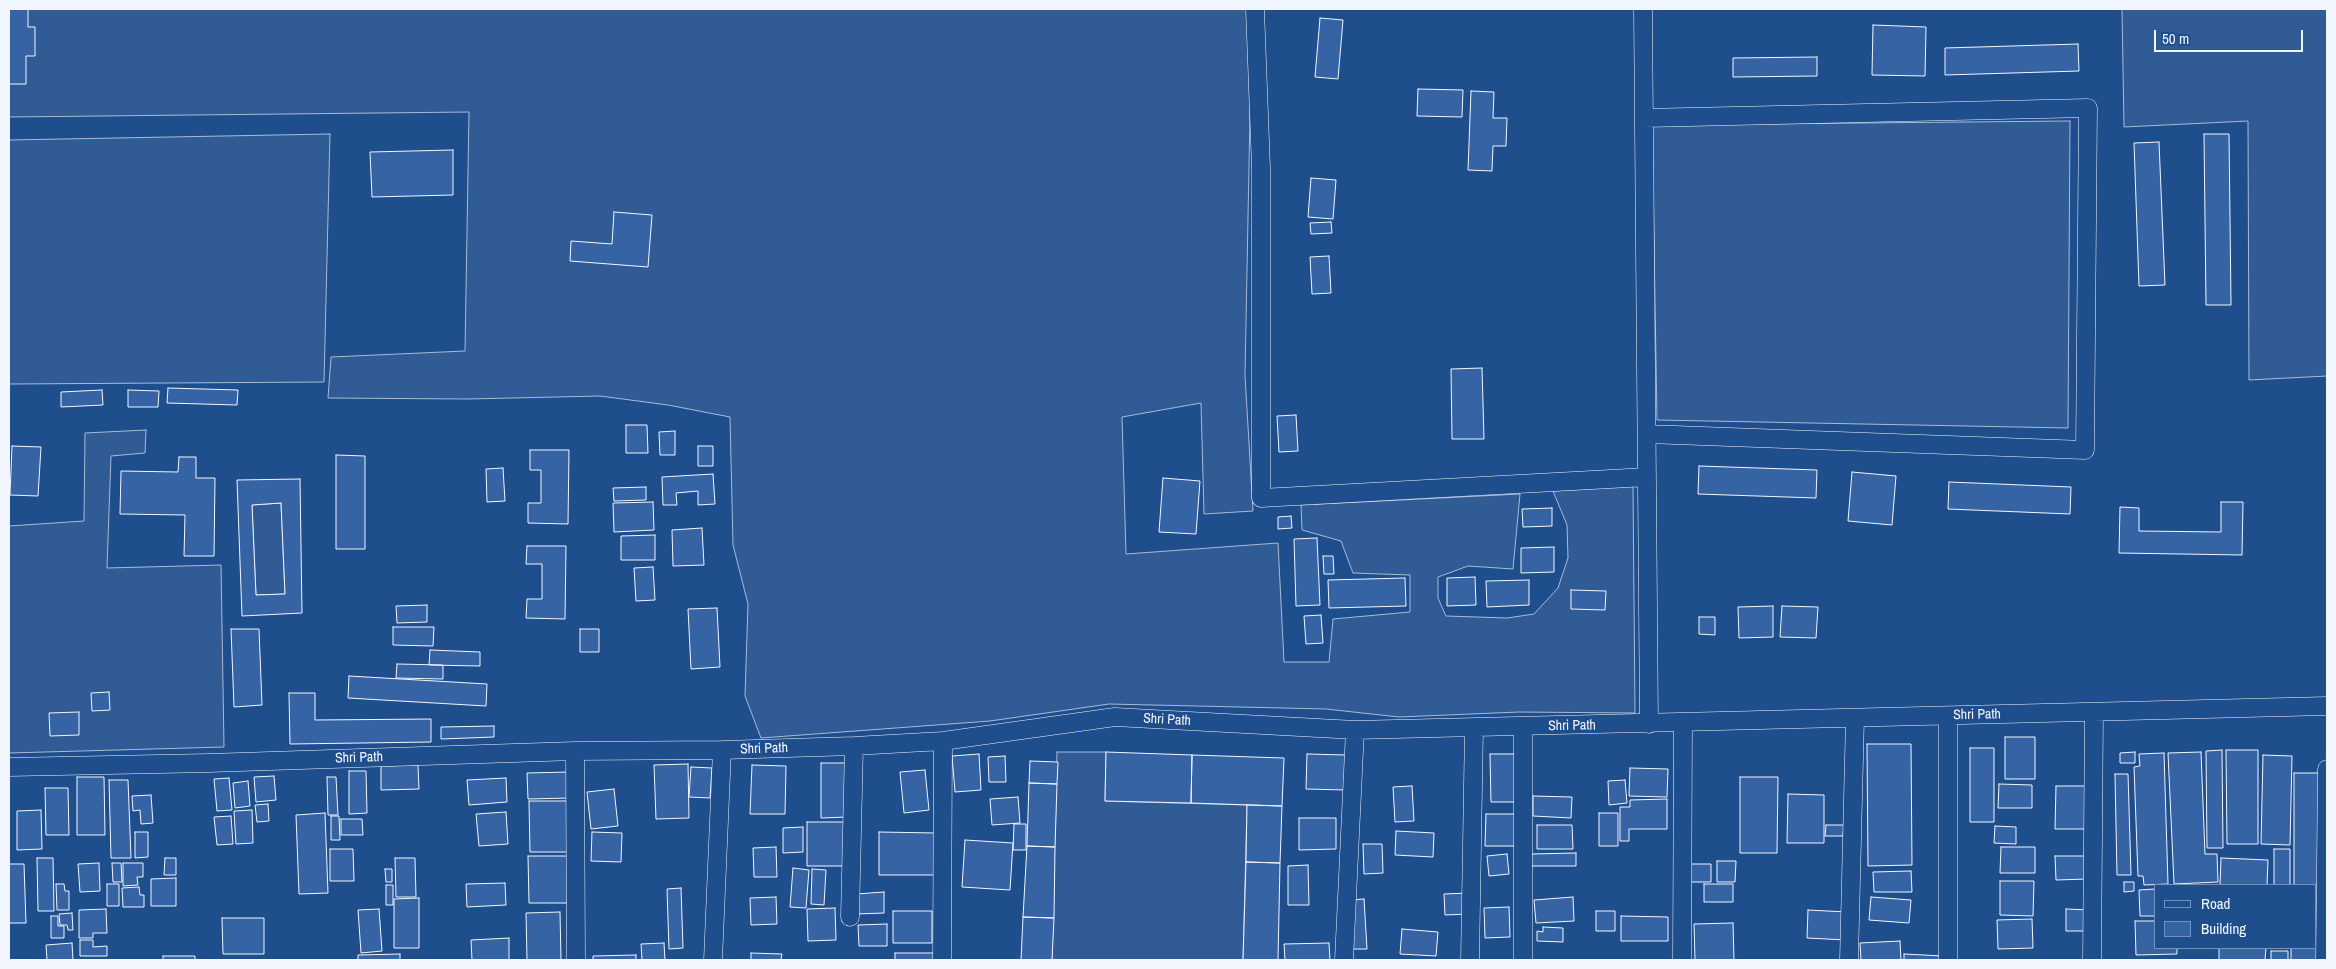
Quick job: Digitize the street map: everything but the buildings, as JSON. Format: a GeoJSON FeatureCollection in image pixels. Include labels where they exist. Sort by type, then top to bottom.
{"type":"FeatureCollection","features":[{"type":"Feature","properties":{"kind":"street"},"geometry":{"type":"LineString","coordinates":[[1255,9],[1261,168],[1261,498],[1647,477]]}},
{"type":"Feature","properties":{"kind":"street"},"geometry":{"type":"LineString","coordinates":[[1643,9],[1649,724]]}},
{"type":"Feature","properties":{"kind":"street"},"geometry":{"type":"LineString","coordinates":[[1644,118],[2088,108],[2085,450],[1646,434]]}},
{"type":"Feature","properties":{"kind":"street","name":"Shri Path"},"geometry":{"type":"LineString","coordinates":[[9,767],[209,763],[575,751],[722,750],[854,746],[943,741],[1115,717],[1355,730],[2327,706]]}},
{"type":"Feature","properties":{"kind":"street"},"geometry":{"type":"LineString","coordinates":[[2092,960],[2094,712]]}},
{"type":"Feature","properties":{"kind":"street"},"geometry":{"type":"LineString","coordinates":[[1948,716],[1948,960]]}},
{"type":"Feature","properties":{"kind":"street"},"geometry":{"type":"LineString","coordinates":[[1849,960],[1856,718]]}},
{"type":"Feature","properties":{"kind":"street"},"geometry":{"type":"LineString","coordinates":[[1682,960],[1683,723]]}},
{"type":"Feature","properties":{"kind":"street"},"geometry":{"type":"LineString","coordinates":[[1523,727],[1523,960]]}},
{"type":"Feature","properties":{"kind":"street"},"geometry":{"type":"LineString","coordinates":[[1470,960],[1474,728]]}},
{"type":"Feature","properties":{"kind":"street"},"geometry":{"type":"LineString","coordinates":[[1344,960],[1355,730]]}},
{"type":"Feature","properties":{"kind":"street"},"geometry":{"type":"LineString","coordinates":[[942,960],[943,741]]}},
{"type":"Feature","properties":{"kind":"street"},"geometry":{"type":"LineString","coordinates":[[850,917],[854,746]]}},
{"type":"Feature","properties":{"kind":"street"},"geometry":{"type":"LineString","coordinates":[[713,960],[722,750]]}},
{"type":"Feature","properties":{"kind":"street"},"geometry":{"type":"LineString","coordinates":[[575,751],[576,960]]}},
{"type":"Feature","properties":{"kind":"street"},"geometry":{"type":"LineString","coordinates":[[2325,960],[2327,768]]}},
{"type":"Feature","properties":{"kind":"shaded area"},"geometry":{"type":"Polygon","coordinates":[[[9,9],[1252,9],[1245,375],[1253,511],[1204,514],[1201,403],[1122,417],[1126,554],[1278,543],[1284,662],[1329,662],[1333,619],[1410,612],[1410,575],[1353,573],[1341,541],[1302,530],[1301,505],[1520,494],[1513,569],[1468,566],[1438,577],[1438,598],[1446,616],[1507,618],[1534,614],[1558,588],[1568,558],[1567,525],[1553,491],[1633,486],[1635,713],[1519,712],[1399,717],[1326,709],[1109,704],[990,721],[761,738],[745,696],[748,604],[733,545],[730,417],[668,405],[600,396],[468,399],[328,398],[331,357],[465,351],[469,112],[9,117],[9,9]]]}},
{"type":"Feature","properties":{"kind":"shaded area"},"geometry":{"type":"Polygon","coordinates":[[[2122,9],[2327,9],[2327,376],[2249,380],[2248,121],[2124,127],[2122,9]]]}},
{"type":"Feature","properties":{"kind":"shaded area"},"geometry":{"type":"Polygon","coordinates":[[[2070,121],[2068,428],[1657,420],[1652,125],[2070,121]]]}},
{"type":"Feature","properties":{"kind":"shaded area"},"geometry":{"type":"Polygon","coordinates":[[[330,134],[324,382],[9,384],[9,140],[330,134]]]}},
{"type":"Feature","properties":{"kind":"shaded area"},"geometry":{"type":"Polygon","coordinates":[[[146,430],[145,453],[111,456],[107,568],[221,565],[224,747],[9,753],[9,526],[84,521],[85,433],[146,430]]]}},
{"type":"Feature","properties":{"kind":"shaded area"},"geometry":{"type":"Polygon","coordinates":[[[281,503],[285,594],[256,595],[252,505],[281,503]]]}},
{"type":"Feature","properties":{"kind":"shaded area"},"geometry":{"type":"Polygon","coordinates":[[[1057,752],[1106,752],[1105,801],[1247,805],[1243,960],[1052,960],[1057,752]]]}}]}
